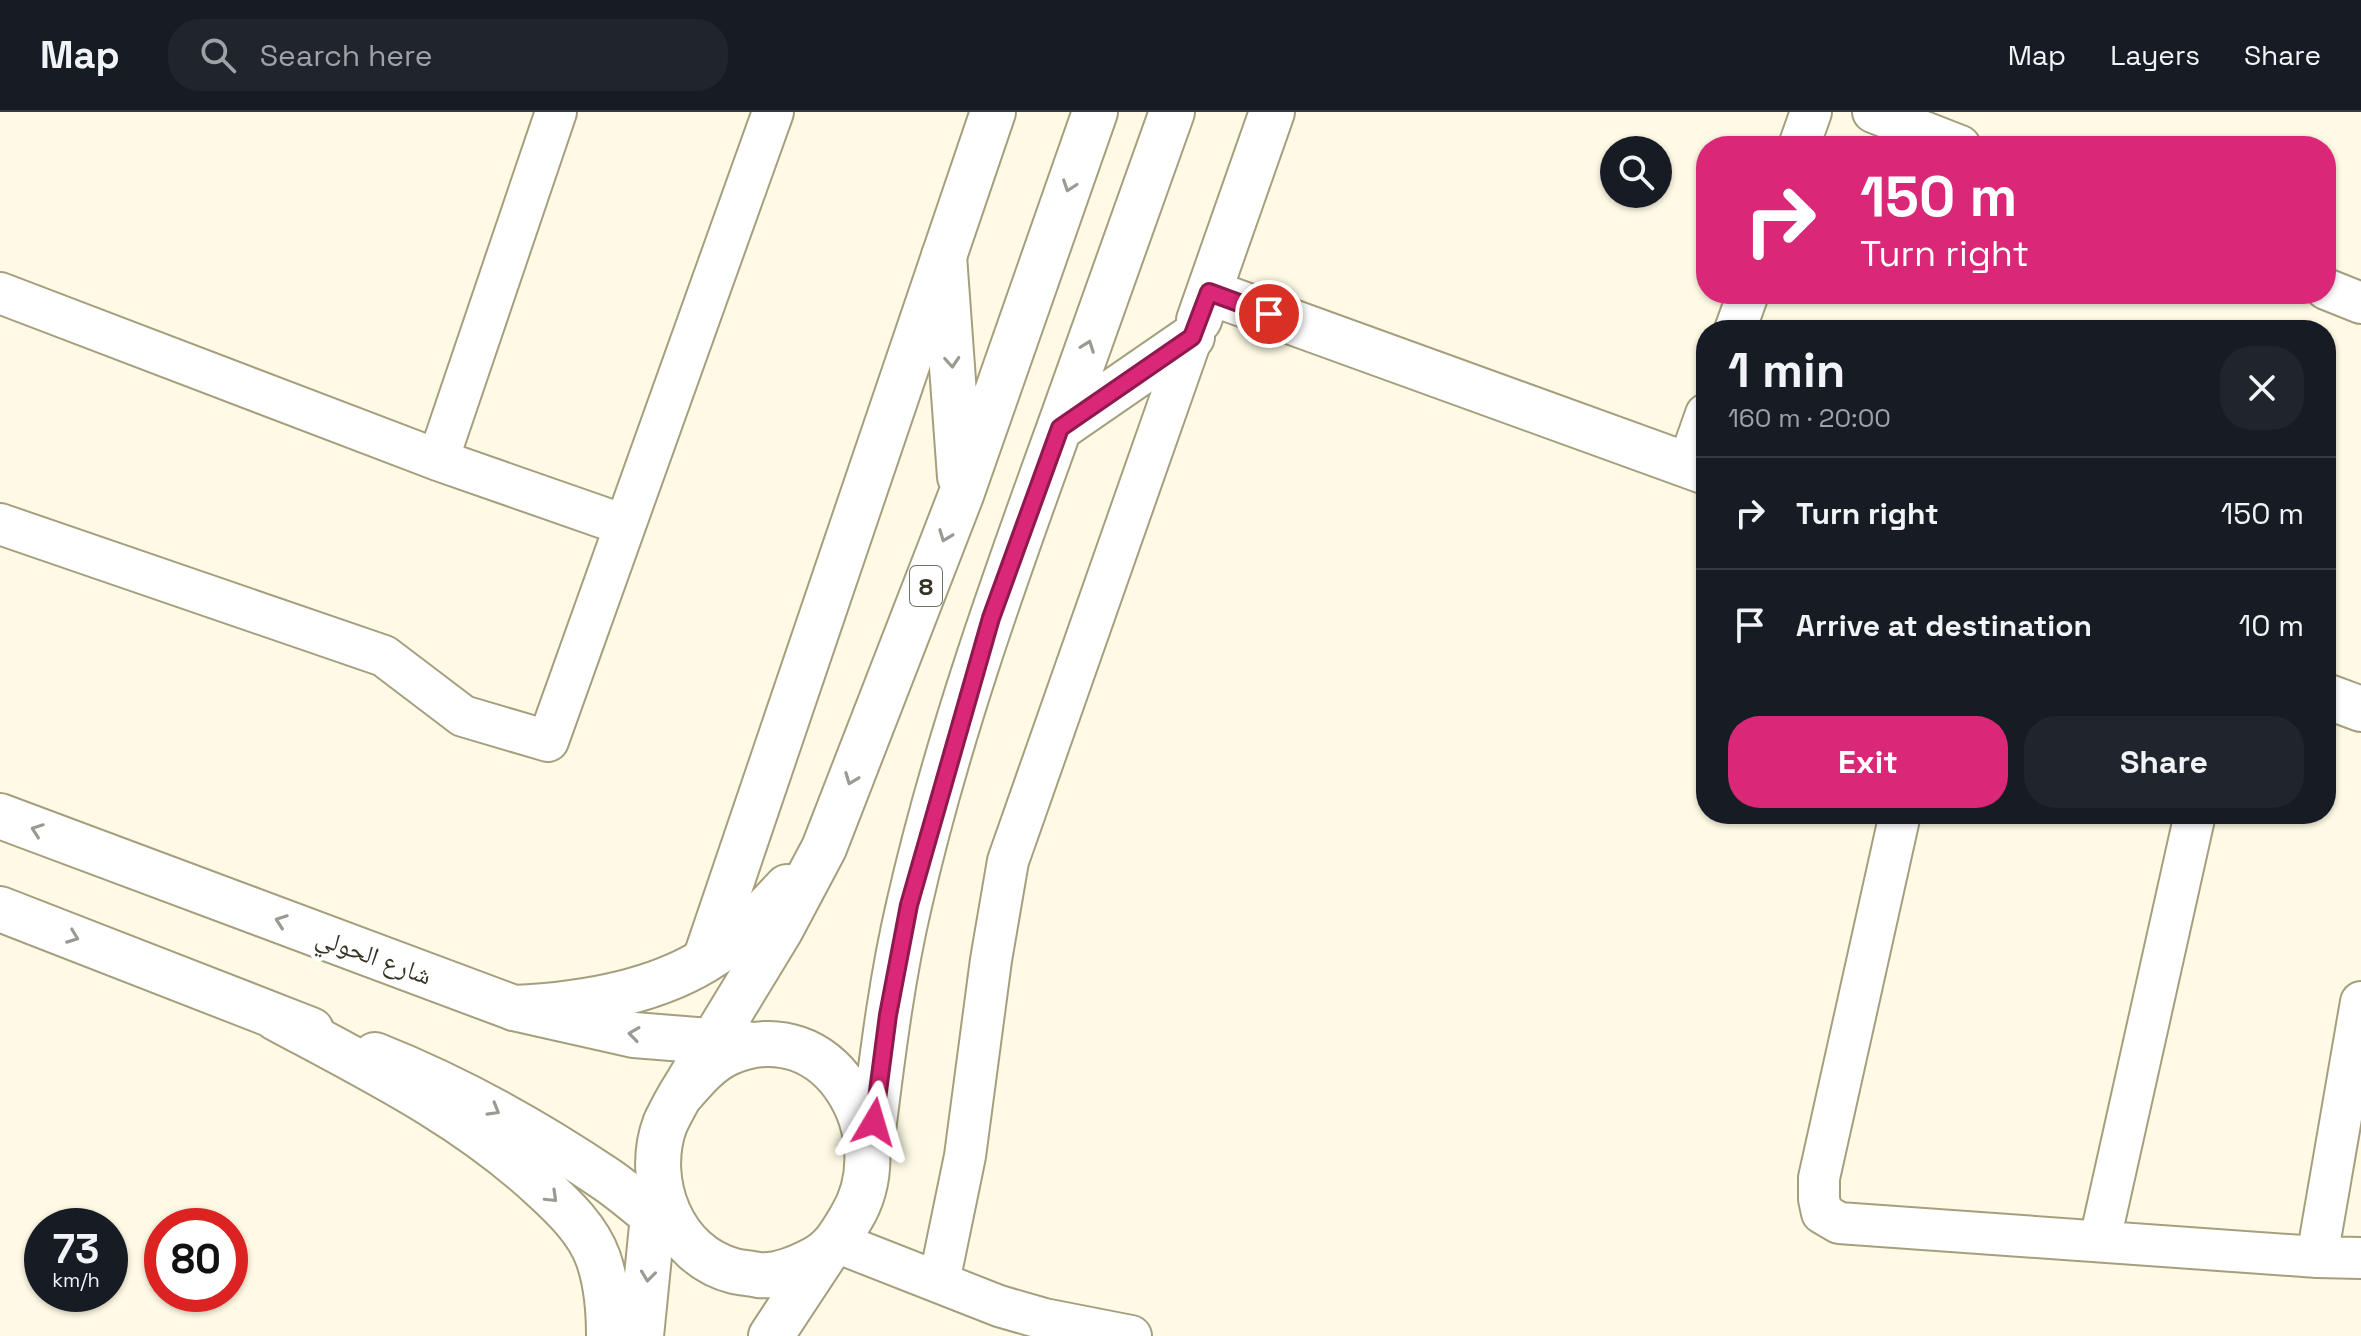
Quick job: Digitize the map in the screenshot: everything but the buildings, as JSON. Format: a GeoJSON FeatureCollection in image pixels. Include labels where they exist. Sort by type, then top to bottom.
{"type":"FeatureCollection","features":[{"type":"Feature","properties":{"kind":"main road"},"geometry":{"type":"LineString","coordinates":[[705,960],[993,112]]}},
{"type":"Feature","properties":{"kind":"main road","name":"8"},"geometry":{"type":"LineString","coordinates":[[679,1097],[781,929],[824,848],[961,495],[1095,112]]}},
{"type":"Feature","properties":{"kind":"main road"},"geometry":{"type":"LineString","coordinates":[[771,1336],[858,1206],[867,1176],[888,1015],[909,905],[991,618],[1172,112]]}},
{"type":"Feature","properties":{"kind":"main road"},"geometry":{"type":"LineString","coordinates":[[1060,428],[1192,337],[1272,112]]}},
{"type":"Feature","properties":{"kind":"main road"},"geometry":{"type":"LineString","coordinates":[[944,256],[961,495]]}},
{"type":"Feature","properties":{"kind":"main road"},"geometry":{"type":"LineString","coordinates":[[1209,292],[1696,469]]}},
{"type":"Feature","properties":{"kind":"main road"},"geometry":{"type":"LineString","coordinates":[[2336,700],[2361,709]]}},
{"type":"Feature","properties":{"kind":"main road","name":"شارع الحولي"},"geometry":{"type":"LineString","coordinates":[[0,816],[514,1008],[634,1035],[761,1045]]}},
{"type":"Feature","properties":{"kind":"main road"},"geometry":{"type":"LineString","coordinates":[[514,1008],[562,1006],[673,977],[705,960],[766,910],[824,848]]}},
{"type":"Feature","properties":{"kind":"main road"},"geometry":{"type":"LineString","coordinates":[[0,909],[418,1072],[475,1099],[608,1180],[704,1257],[733,1271],[765,1276],[796,1269],[830,1248]]}},
{"type":"Feature","properties":{"kind":"main road"},"geometry":{"type":"LineString","coordinates":[[276,1018],[413,1092],[520,1166],[557,1201],[582,1229],[598,1256],[606,1289],[609,1336]]}},
{"type":"Feature","properties":{"kind":"main road"},"geometry":{"type":"LineString","coordinates":[[641,1336],[659,1156],[665,1125],[679,1097],[699,1073],[727,1053],[761,1045],[781,1046],[806,1053],[830,1068],[850,1089],[862,1115],[868,1145],[867,1176]]}},
{"type":"Feature","properties":{"kind":"main road"},"geometry":{"type":"LineString","coordinates":[[659,1156],[660,1187],[665,1206],[686,1242],[704,1257]]}},
{"type":"Feature","properties":{"kind":"street"},"geometry":{"type":"LineString","coordinates":[[438,460],[556,112]]}},
{"type":"Feature","properties":{"kind":"street"},"geometry":{"type":"LineString","coordinates":[[0,524],[384,656],[463,716],[548,741],[773,112]]}},
{"type":"Feature","properties":{"kind":"street"},"geometry":{"type":"LineString","coordinates":[[1803,136],[1811,112]]}},
{"type":"Feature","properties":{"kind":"street"},"geometry":{"type":"LineString","coordinates":[[1873,112],[1934,136]]}},
{"type":"Feature","properties":{"kind":"street"},"geometry":{"type":"LineString","coordinates":[[0,293],[438,460],[624,525]]}},
{"type":"Feature","properties":{"kind":"street"},"geometry":{"type":"LineString","coordinates":[[2336,293],[2361,303]]}},
{"type":"Feature","properties":{"kind":"street"},"geometry":{"type":"LineString","coordinates":[[939,1282],[965,1156],[991,960],[1008,861],[1192,337]]}},
{"type":"Feature","properties":{"kind":"street"},"geometry":{"type":"LineString","coordinates":[[1898,824],[1819,1178],[1822,1213],[1839,1223],[2361,1258]]}},
{"type":"Feature","properties":{"kind":"street"},"geometry":{"type":"LineString","coordinates":[[2100,1240],[2193,824]]}},
{"type":"Feature","properties":{"kind":"street"},"geometry":{"type":"LineString","coordinates":[[2317,1257],[2361,1002]]}},
{"type":"Feature","properties":{"kind":"street"},"geometry":{"type":"LineString","coordinates":[[830,1248],[1044,1319],[1131,1336]]}},
{"type":"Feature","properties":{"kind":"route"},"geometry":{"type":"LineString","coordinates":[[874,1122],[888,1015],[909,905],[991,618],[1060,428],[1192,337],[1209,292],[1269,314]]}}]}
